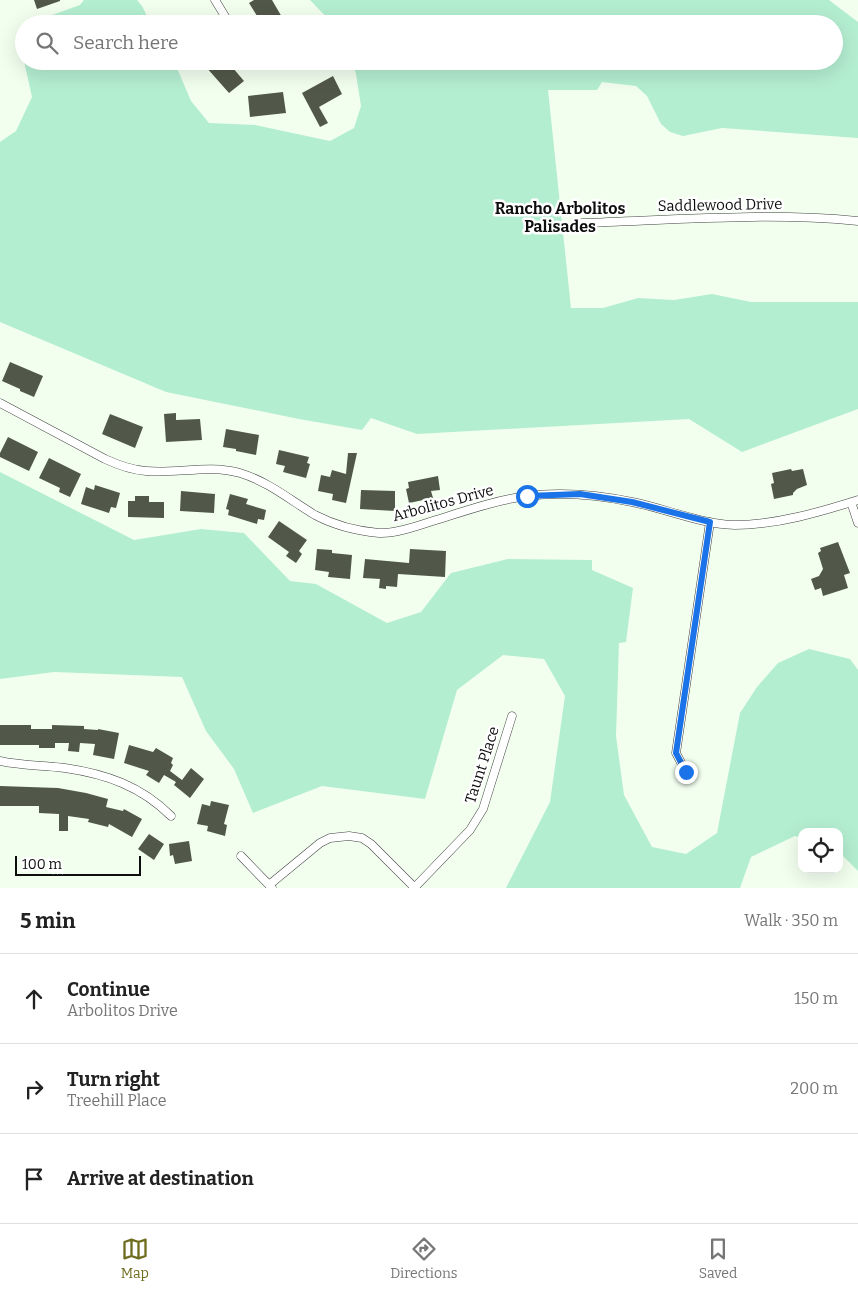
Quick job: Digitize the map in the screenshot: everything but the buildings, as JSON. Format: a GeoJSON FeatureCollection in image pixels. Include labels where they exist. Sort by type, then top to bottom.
{"type":"FeatureCollection","features":[{"type":"Feature","properties":{"kind":"street"},"geometry":{"type":"LineString","coordinates":[[215,0],[224,15]]}},
{"type":"Feature","properties":{"kind":"street","name":"Saddlewood Drive"},"geometry":{"type":"LineString","coordinates":[[582,223],[760,217],[827,218],[858,221]]}},
{"type":"Feature","properties":{"kind":"street","name":"Arbolitos Drive"},"geometry":{"type":"LineString","coordinates":[[0,403],[119,465],[146,471],[219,469],[239,473],[266,483],[316,515],[339,525],[381,533],[408,529],[476,507],[527,496],[580,494],[632,502],[710,522],[735,524],[762,523],[788,519],[855,501]]}},
{"type":"Feature","properties":{"kind":"street"},"geometry":{"type":"LineString","coordinates":[[855,501],[858,523]]}},
{"type":"Feature","properties":{"kind":"street"},"geometry":{"type":"LineString","coordinates":[[686,772],[676,753],[710,522]]}},
{"type":"Feature","properties":{"kind":"street","name":"Taunt Place"},"geometry":{"type":"LineString","coordinates":[[415,888],[470,830],[482,809],[512,716]]}},
{"type":"Feature","properties":{"kind":"street"},"geometry":{"type":"LineString","coordinates":[[0,761],[95,773],[146,795],[158,803],[171,816]]}},
{"type":"Feature","properties":{"kind":"street"},"geometry":{"type":"LineString","coordinates":[[241,856],[271,886],[320,843],[330,838],[349,836],[362,838],[415,888]]}},
{"type":"Feature","properties":{"kind":"green space"},"geometry":{"type":"Polygon","coordinates":[[[84,0],[137,0],[146,15],[52,15],[80,5],[84,0]]]}},
{"type":"Feature","properties":{"kind":"green space"},"geometry":{"type":"Polygon","coordinates":[[[310,0],[829,0],[858,22],[858,138],[722,128],[683,136],[670,132],[661,124],[647,96],[636,86],[602,82],[597,90],[548,90],[571,308],[603,308],[638,298],[674,300],[712,294],[751,302],[858,302],[858,409],[742,452],[689,419],[417,434],[371,418],[362,430],[166,392],[0,322],[0,142],[16,131],[32,97],[26,70],[178,70],[191,101],[209,123],[255,125],[330,141],[354,128],[361,106],[355,70],[843,70],[843,15],[324,15],[310,0]]]}},
{"type":"Feature","properties":{"kind":"green space"},"geometry":{"type":"Polygon","coordinates":[[[0,472],[134,540],[201,529],[244,533],[290,581],[316,584],[387,623],[421,612],[451,573],[508,559],[592,560],[592,570],[633,588],[626,642],[619,643],[616,736],[624,795],[652,847],[686,854],[717,833],[740,713],[757,687],[778,663],[809,649],[850,659],[858,670],[858,871],[843,856],[843,828],[798,828],[798,837],[795,836],[751,857],[740,888],[506,888],[550,802],[565,696],[544,659],[503,655],[457,690],[425,799],[322,786],[253,813],[234,769],[206,731],[182,677],[54,672],[0,679],[0,472]]]}},
{"type":"Feature","properties":{"kind":"district","name":"Rancho Arbolitos Palisades"},"geometry":{"type":"Point","coordinates":[560,217]}},
{"type":"Feature","properties":{"kind":"route"},"geometry":{"type":"LineString","coordinates":[[527,496],[580,494],[632,502],[710,522],[676,753],[686,772]]}}]}
